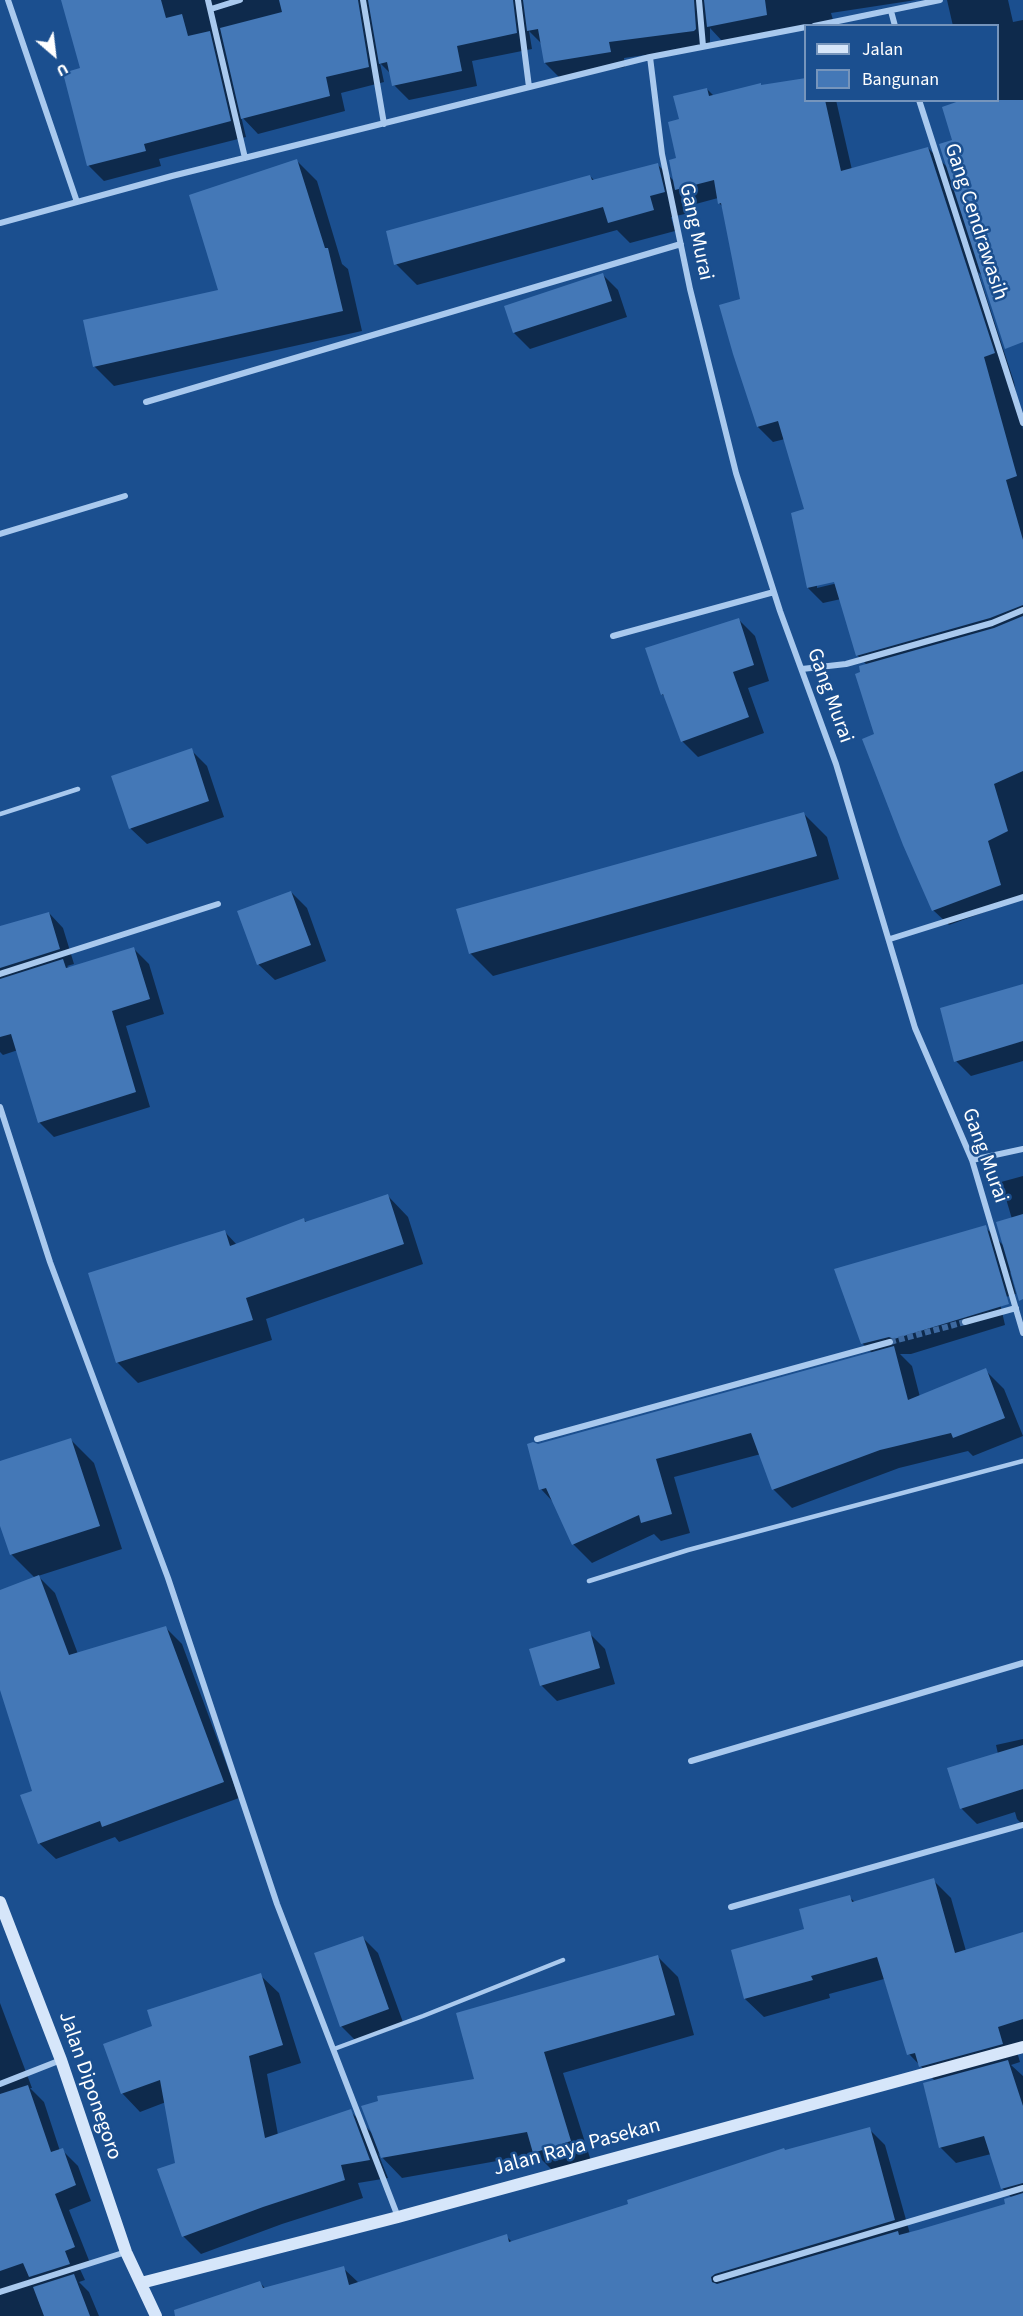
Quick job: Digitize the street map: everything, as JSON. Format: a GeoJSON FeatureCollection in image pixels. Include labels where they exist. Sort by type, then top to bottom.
{"type":"FeatureCollection","features":[{"type":"Feature","properties":{"kind":"street"},"geometry":{"type":"LineString","coordinates":[[8,0],[77,202]]}},
{"type":"Feature","properties":{"kind":"street"},"geometry":{"type":"LineString","coordinates":[[208,0],[245,158]]}},
{"type":"Feature","properties":{"kind":"street"},"geometry":{"type":"LineString","coordinates":[[211,9],[240,0]]}},
{"type":"Feature","properties":{"kind":"street"},"geometry":{"type":"LineString","coordinates":[[363,0],[384,123]]}},
{"type":"Feature","properties":{"kind":"street"},"geometry":{"type":"LineString","coordinates":[[518,0],[529,87]]}},
{"type":"Feature","properties":{"kind":"street"},"geometry":{"type":"LineString","coordinates":[[699,0],[703,46]]}},
{"type":"Feature","properties":{"kind":"street"},"geometry":{"type":"LineString","coordinates":[[824,24],[939,0]]}},
{"type":"Feature","properties":{"kind":"street"},"geometry":{"type":"LineString","coordinates":[[891,10],[894,24]]}},
{"type":"Feature","properties":{"kind":"street"},"geometry":{"type":"LineString","coordinates":[[0,223],[245,158],[650,57],[804,27]]}},
{"type":"Feature","properties":{"kind":"street","name":"Gang Murai"},"geometry":{"type":"LineString","coordinates":[[650,57],[662,154],[681,244],[736,473],[774,592],[836,764],[915,1028],[972,1160],[1023,1334]]}},
{"type":"Feature","properties":{"kind":"street","name":"Gang Cendrawasih"},"geometry":{"type":"LineString","coordinates":[[920,102],[1023,423]]}},
{"type":"Feature","properties":{"kind":"street"},"geometry":{"type":"LineString","coordinates":[[146,402],[681,244]]}},
{"type":"Feature","properties":{"kind":"street"},"geometry":{"type":"LineString","coordinates":[[0,534],[124,496]]}},
{"type":"Feature","properties":{"kind":"street"},"geometry":{"type":"LineString","coordinates":[[613,636],[774,592]]}},
{"type":"Feature","properties":{"kind":"street"},"geometry":{"type":"LineString","coordinates":[[802,669],[846,664],[992,623],[1023,610]]}},
{"type":"Feature","properties":{"kind":"street"},"geometry":{"type":"LineString","coordinates":[[890,939],[1023,897]]}},
{"type":"Feature","properties":{"kind":"street"},"geometry":{"type":"LineString","coordinates":[[0,974],[218,904]]}},
{"type":"Feature","properties":{"kind":"street"},"geometry":{"type":"LineString","coordinates":[[0,1107],[50,1262],[168,1578],[277,1904],[398,2217]]}},
{"type":"Feature","properties":{"kind":"street"},"geometry":{"type":"LineString","coordinates":[[972,1160],[1023,1149]]}},
{"type":"Feature","properties":{"kind":"street"},"geometry":{"type":"LineString","coordinates":[[965,1322],[1016,1308]]}},
{"type":"Feature","properties":{"kind":"street"},"geometry":{"type":"LineString","coordinates":[[537,1439],[890,1342]]}},
{"type":"Feature","properties":{"kind":"street"},"geometry":{"type":"LineString","coordinates":[[691,1761],[1023,1663]]}},
{"type":"Feature","properties":{"kind":"street"},"geometry":{"type":"LineString","coordinates":[[731,1907],[1023,1825]]}},
{"type":"Feature","properties":{"kind":"street","name":"Jalan Diponegoro"},"geometry":{"type":"LineString","coordinates":[[0,1902],[61,2060],[126,2252],[156,2316]]}},
{"type":"Feature","properties":{"kind":"street","name":"Jalan Raya Pasekan"},"geometry":{"type":"LineString","coordinates":[[141,2283],[398,2217],[1023,2047]]}},
{"type":"Feature","properties":{"kind":"street"},"geometry":{"type":"LineString","coordinates":[[0,2084],[61,2060]]}},
{"type":"Feature","properties":{"kind":"street"},"geometry":{"type":"LineString","coordinates":[[716,2279],[1023,2188]]}},
{"type":"Feature","properties":{"kind":"street"},"geometry":{"type":"LineString","coordinates":[[0,2292],[126,2252]]}},
{"type":"Feature","properties":{"kind":"lane"},"geometry":{"type":"LineString","coordinates":[[0,814],[78,789]]}},
{"type":"Feature","properties":{"kind":"lane"},"geometry":{"type":"LineString","coordinates":[[588,1581],[688,1550],[1023,1461]]}},
{"type":"Feature","properties":{"kind":"lane"},"geometry":{"type":"LineString","coordinates":[[334,2049],[563,1960]]}},
{"type":"Feature","properties":{"kind":"building"},"geometry":{"type":"Polygon","coordinates":[[[61,0],[161,0],[166,18],[182,14],[188,36],[210,31],[231,121],[144,144],[146,151],[87,166],[63,73],[80,68],[61,0]]]}},
{"type":"Feature","properties":{"kind":"building"},"geometry":{"type":"Polygon","coordinates":[[[279,0],[358,0],[369,67],[326,77],[330,96],[241,119],[220,28],[282,12],[279,0]]]}},
{"type":"Feature","properties":{"kind":"building"},"geometry":{"type":"Polygon","coordinates":[[[368,0],[513,0],[517,33],[457,46],[462,71],[392,86],[387,62],[379,64],[368,0]]]}},
{"type":"Feature","properties":{"kind":"building"},"geometry":{"type":"Polygon","coordinates":[[[523,0],[694,0],[696,29],[609,42],[611,52],[544,63],[538,29],[527,31],[523,0]]]}},
{"type":"Feature","properties":{"kind":"building"},"geometry":{"type":"Polygon","coordinates":[[[704,0],[765,0],[767,15],[707,27],[704,0]]]}},
{"type":"Feature","properties":{"kind":"building"},"geometry":{"type":"Polygon","coordinates":[[[804,78],[804,102],[825,102],[841,171],[928,147],[995,353],[984,357],[1017,476],[1006,480],[1023,540],[1023,605],[990,618],[856,656],[834,582],[807,588],[791,513],[804,509],[778,421],[757,427],[719,305],[740,299],[721,203],[718,204],[714,180],[675,190],[669,160],[676,158],[668,122],[679,119],[673,96],[707,88],[709,96],[761,83],[761,85],[804,78]]]}},
{"type":"Feature","properties":{"kind":"building"},"geometry":{"type":"Polygon","coordinates":[[[1023,100],[1023,342],[1005,349],[939,144],[952,140],[942,107],[956,102],[1023,100]]]}},
{"type":"Feature","properties":{"kind":"building"},"geometry":{"type":"Polygon","coordinates":[[[297,159],[325,248],[328,248],[343,311],[93,367],[83,320],[218,290],[189,195],[297,159]]]}},
{"type":"Feature","properties":{"kind":"building"},"geometry":{"type":"Polygon","coordinates":[[[658,163],[665,192],[650,196],[654,210],[608,223],[603,207],[394,265],[386,231],[590,175],[592,180],[658,163]]]}},
{"type":"Feature","properties":{"kind":"building"},"geometry":{"type":"Polygon","coordinates":[[[603,273],[612,301],[513,333],[504,306],[603,273]]]}},
{"type":"Feature","properties":{"kind":"building"},"geometry":{"type":"Polygon","coordinates":[[[1023,616],[1023,771],[994,784],[1008,831],[988,841],[1001,885],[932,911],[903,845],[862,739],[874,734],[855,674],[860,672],[859,666],[994,628],[1023,616]]]}},
{"type":"Feature","properties":{"kind":"building"},"geometry":{"type":"Polygon","coordinates":[[[739,618],[754,665],[733,672],[749,717],[681,742],[663,694],[661,695],[645,648],[739,618]]]}},
{"type":"Feature","properties":{"kind":"building"},"geometry":{"type":"Polygon","coordinates":[[[192,748],[209,801],[129,829],[111,776],[192,748]]]}},
{"type":"Feature","properties":{"kind":"building"},"geometry":{"type":"Polygon","coordinates":[[[804,812],[817,856],[469,954],[456,909],[804,812]]]}},
{"type":"Feature","properties":{"kind":"building"},"geometry":{"type":"Polygon","coordinates":[[[291,891],[311,945],[257,965],[237,911],[291,891]]]}},
{"type":"Feature","properties":{"kind":"building"},"geometry":{"type":"Polygon","coordinates":[[[49,912],[60,949],[0,968],[0,926],[49,912]]]}},
{"type":"Feature","properties":{"kind":"building"},"geometry":{"type":"Polygon","coordinates":[[[134,947],[150,999],[112,1011],[136,1092],[38,1123],[11,1034],[0,1037],[0,979],[63,959],[66,968],[134,947]]]}},
{"type":"Feature","properties":{"kind":"building"},"geometry":{"type":"Polygon","coordinates":[[[1023,984],[1023,1041],[954,1062],[940,1008],[1023,984]]]}},
{"type":"Feature","properties":{"kind":"building"},"geometry":{"type":"Polygon","coordinates":[[[388,1194],[404,1244],[246,1298],[253,1320],[116,1363],[88,1273],[225,1230],[230,1246],[304,1218],[305,1222],[388,1194]]]}},
{"type":"Feature","properties":{"kind":"building"},"geometry":{"type":"Polygon","coordinates":[[[1023,1214],[1023,1299],[1019,1301],[996,1222],[1023,1214]]]}},
{"type":"Feature","properties":{"kind":"building"},"geometry":{"type":"Polygon","coordinates":[[[986,1225],[1009,1304],[894,1339],[889,1337],[861,1344],[834,1269],[986,1225]]]}},
{"type":"Feature","properties":{"kind":"building"},"geometry":{"type":"Polygon","coordinates":[[[894,1346],[908,1400],[986,1368],[1005,1418],[953,1438],[951,1433],[880,1450],[772,1490],[751,1433],[656,1459],[672,1514],[641,1523],[639,1515],[572,1545],[546,1488],[539,1490],[527,1444],[533,1442],[538,1444],[894,1346]]]}},
{"type":"Feature","properties":{"kind":"building"},"geometry":{"type":"Polygon","coordinates":[[[71,1438],[100,1526],[10,1555],[0,1526],[0,1461],[71,1438]]]}},
{"type":"Feature","properties":{"kind":"building"},"geometry":{"type":"Polygon","coordinates":[[[39,1575],[69,1655],[166,1626],[224,1782],[102,1827],[100,1821],[38,1844],[20,1795],[32,1791],[0,1690],[0,1590],[39,1575]]]}},
{"type":"Feature","properties":{"kind":"building"},"geometry":{"type":"Polygon","coordinates":[[[590,1631],[600,1668],[540,1686],[529,1649],[590,1631]]]}},
{"type":"Feature","properties":{"kind":"building"},"geometry":{"type":"Polygon","coordinates":[[[1023,1745],[1023,1789],[960,1809],[947,1768],[1023,1745]]]}},
{"type":"Feature","properties":{"kind":"building"},"geometry":{"type":"Polygon","coordinates":[[[934,1878],[955,1953],[1023,1932],[1023,2019],[998,2027],[1003,2044],[919,2067],[915,2053],[907,2055],[877,1957],[811,1976],[813,1980],[744,1999],[731,1950],[804,1929],[799,1909],[850,1895],[852,1902],[934,1878]]]}},
{"type":"Feature","properties":{"kind":"building"},"geometry":{"type":"Polygon","coordinates":[[[363,1936],[389,2009],[340,2027],[314,1953],[363,1936]]]}},
{"type":"Feature","properties":{"kind":"building"},"geometry":{"type":"Polygon","coordinates":[[[658,1955],[675,2015],[544,2052],[571,2141],[533,2153],[527,2132],[381,2158],[361,2106],[378,2101],[377,2096],[474,2079],[456,2013],[658,1955]]]}},
{"type":"Feature","properties":{"kind":"building"},"geometry":{"type":"Polygon","coordinates":[[[261,1973],[283,2045],[249,2056],[265,2138],[351,2109],[370,2160],[341,2165],[345,2180],[182,2237],[157,2169],[175,2163],[160,2080],[121,2094],[103,2044],[152,2026],[147,2010],[261,1973]]]}},
{"type":"Feature","properties":{"kind":"building"},"geometry":{"type":"Polygon","coordinates":[[[1008,2060],[1023,2106],[1023,2183],[1001,2189],[984,2136],[939,2148],[923,2083],[1008,2060]]]}},
{"type":"Feature","properties":{"kind":"building"},"geometry":{"type":"Polygon","coordinates":[[[28,2085],[51,2152],[63,2148],[76,2185],[55,2194],[75,2247],[65,2251],[70,2264],[29,2277],[23,2263],[0,2271],[0,2094],[28,2085]]]}},
{"type":"Feature","properties":{"kind":"building"},"geometry":{"type":"Polygon","coordinates":[[[870,2127],[895,2220],[715,2274],[711,2277],[712,2282],[717,2284],[898,2231],[899,2235],[918,2230],[1005,2204],[1004,2199],[1023,2193],[1023,2316],[175,2316],[174,2310],[260,2281],[263,2288],[344,2266],[349,2285],[507,2234],[509,2242],[628,2204],[627,2200],[784,2148],[785,2150],[870,2127]]]}},
{"type":"Feature","properties":{"kind":"building"},"geometry":{"type":"Polygon","coordinates":[[[74,2274],[90,2316],[44,2316],[33,2287],[74,2274]]]}},
{"type":"Feature","properties":{"kind":"tunnel"},"geometry":{"type":"LineString","coordinates":[[890,1342],[965,1322]]}}]}
